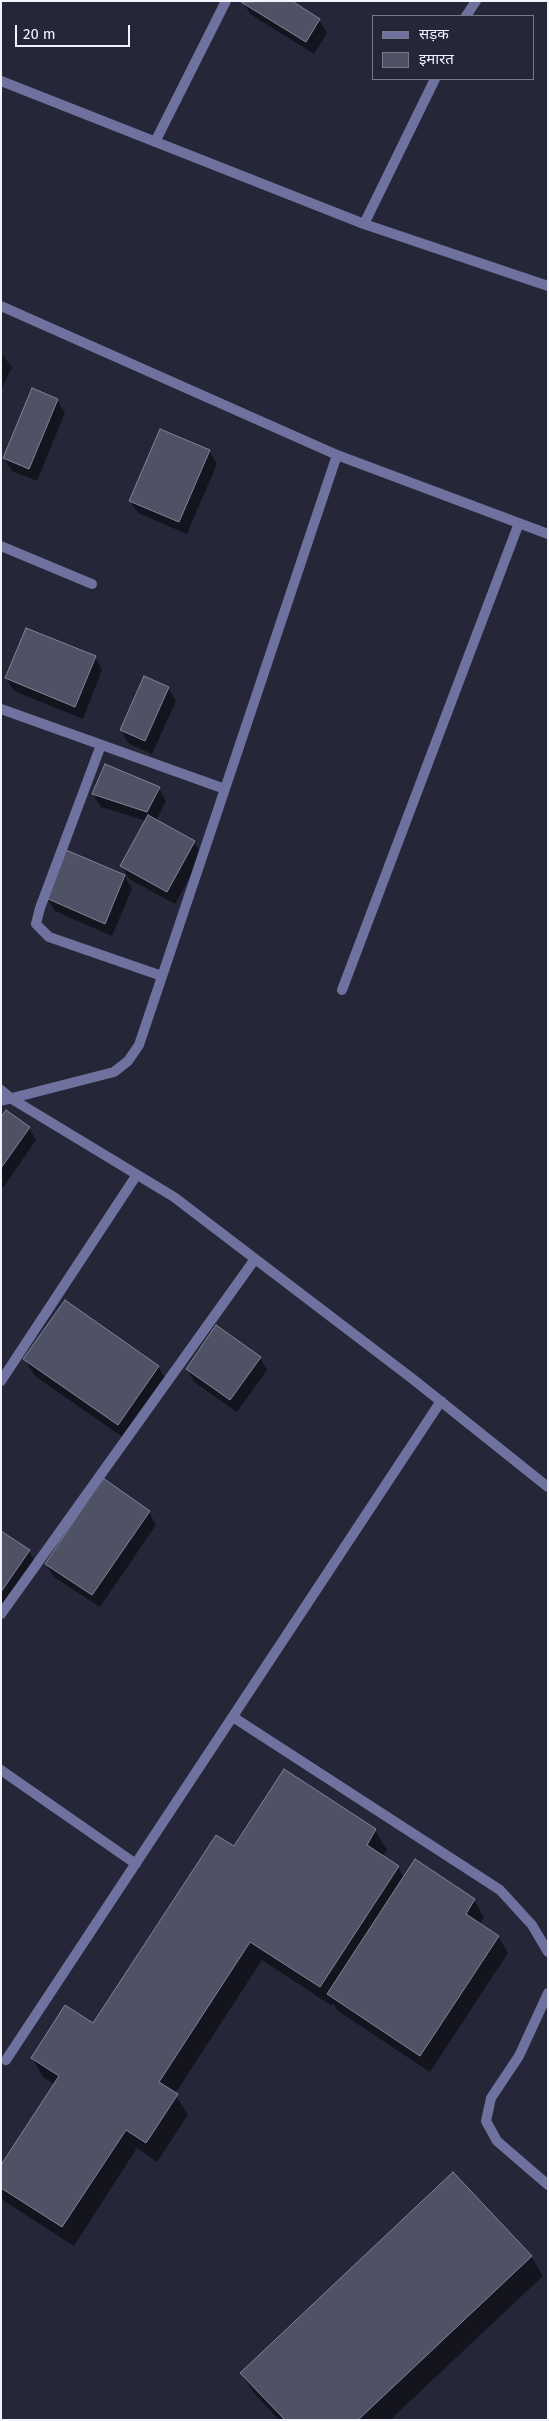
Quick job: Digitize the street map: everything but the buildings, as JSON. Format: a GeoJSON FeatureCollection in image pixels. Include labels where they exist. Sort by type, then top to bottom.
{"type":"FeatureCollection","features":[{"type":"Feature","properties":{"kind":"street"},"geometry":{"type":"LineString","coordinates":[[155,142],[226,1]]}},
{"type":"Feature","properties":{"kind":"street"},"geometry":{"type":"LineString","coordinates":[[467,15],[476,1]]}},
{"type":"Feature","properties":{"kind":"street"},"geometry":{"type":"LineString","coordinates":[[364,224],[435,80]]}},
{"type":"Feature","properties":{"kind":"street"},"geometry":{"type":"LineString","coordinates":[[1,81],[364,224],[548,286]]}},
{"type":"Feature","properties":{"kind":"street"},"geometry":{"type":"LineString","coordinates":[[1,306],[337,455],[548,534]]}},
{"type":"Feature","properties":{"kind":"street"},"geometry":{"type":"LineString","coordinates":[[1,1101],[114,1072],[128,1060],[139,1045],[337,455]]}},
{"type":"Feature","properties":{"kind":"street"},"geometry":{"type":"LineString","coordinates":[[342,990],[519,523]]}},
{"type":"Feature","properties":{"kind":"street"},"geometry":{"type":"LineString","coordinates":[[1,546],[92,584]]}},
{"type":"Feature","properties":{"kind":"street"},"geometry":{"type":"LineString","coordinates":[[1,709],[225,789]]}},
{"type":"Feature","properties":{"kind":"street"},"geometry":{"type":"LineString","coordinates":[[101,744],[40,908],[36,924],[49,937],[162,976]]}},
{"type":"Feature","properties":{"kind":"street"},"geometry":{"type":"LineString","coordinates":[[1,1090],[12,1099],[136,1176],[174,1197],[441,1401],[548,1487]]}},
{"type":"Feature","properties":{"kind":"street"},"geometry":{"type":"LineString","coordinates":[[1,1381],[136,1176]]}},
{"type":"Feature","properties":{"kind":"street"},"geometry":{"type":"LineString","coordinates":[[1,1614],[255,1259]]}},
{"type":"Feature","properties":{"kind":"street"},"geometry":{"type":"LineString","coordinates":[[6,2060],[441,1401]]}},
{"type":"Feature","properties":{"kind":"street"},"geometry":{"type":"LineString","coordinates":[[233,1717],[500,1890],[532,1925],[548,1952]]}},
{"type":"Feature","properties":{"kind":"street"},"geometry":{"type":"LineString","coordinates":[[1,1770],[136,1864]]}},
{"type":"Feature","properties":{"kind":"street"},"geometry":{"type":"LineString","coordinates":[[548,1993],[519,2056],[491,2098],[486,2121],[497,2141],[548,2185]]}}]}
